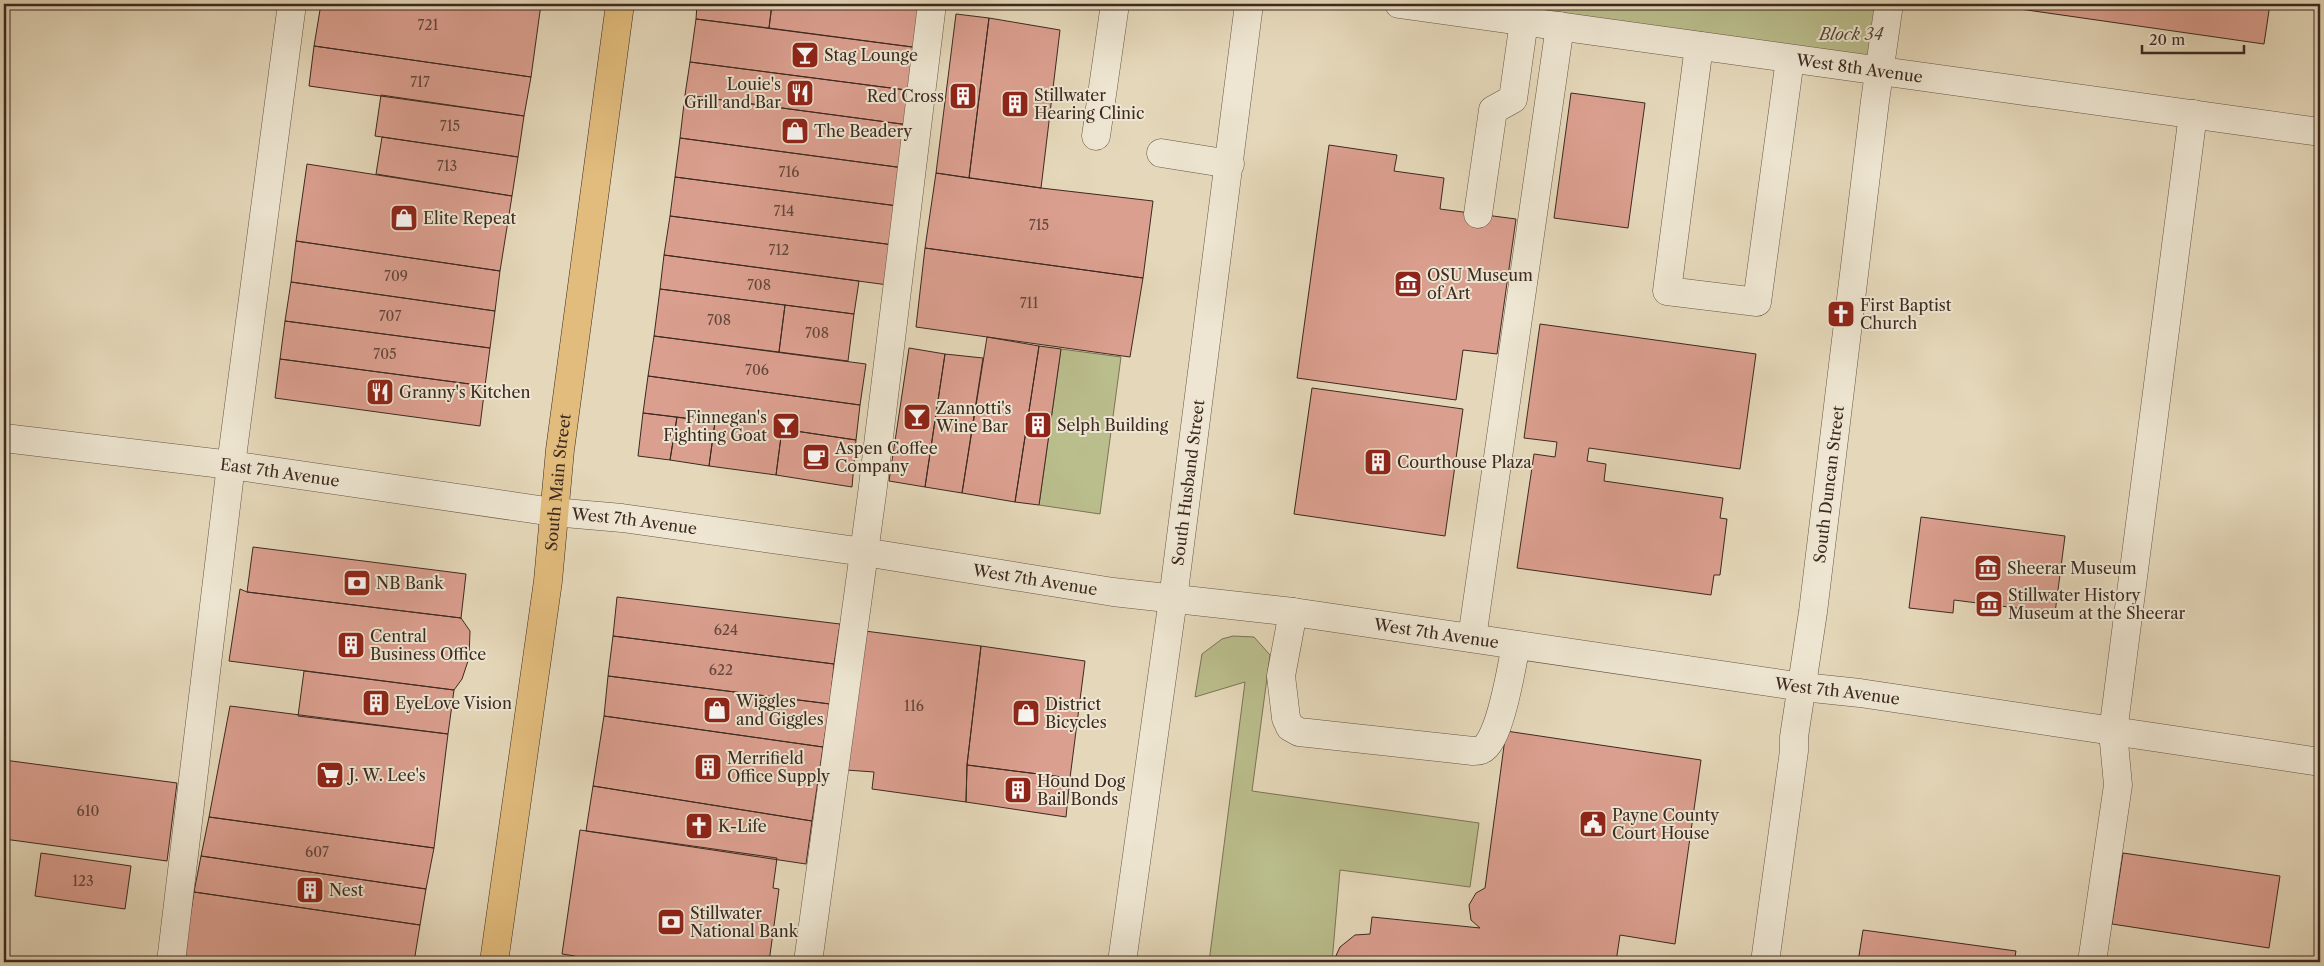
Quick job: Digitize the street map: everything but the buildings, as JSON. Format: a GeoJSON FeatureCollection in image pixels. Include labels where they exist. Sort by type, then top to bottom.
{"type":"FeatureCollection","features":[{"type":"Feature","properties":{"kind":"main road","name":"South Main Street"},"geometry":{"type":"LineString","coordinates":[[494,962],[548,581],[553,512],[620,4]]}},
{"type":"Feature","properties":{"kind":"street"},"geometry":{"type":"LineString","coordinates":[[171,962],[231,465],[292,4]]}},
{"type":"Feature","properties":{"kind":"street"},"geometry":{"type":"LineString","coordinates":[[808,962],[864,552],[932,4]]}},
{"type":"Feature","properties":{"kind":"street"},"geometry":{"type":"LineString","coordinates":[[1096,136],[1115,4]]}},
{"type":"Feature","properties":{"kind":"street","name":"South Husband Street"},"geometry":{"type":"LineString","coordinates":[[1122,962],[1173,599],[1249,4]]}},
{"type":"Feature","properties":{"kind":"street","name":"West 8th Avenue"},"geometry":{"type":"LineString","coordinates":[[1399,4],[2320,132]]}},
{"type":"Feature","properties":{"kind":"street","name":"South Duncan Street"},"geometry":{"type":"LineString","coordinates":[[1765,962],[1794,751],[1794,737],[1803,687],[1879,71],[1889,4]]}},
{"type":"Feature","properties":{"kind":"street"},"geometry":{"type":"LineString","coordinates":[[1478,214],[1493,110],[1513,99],[1524,21]]}},
{"type":"Feature","properties":{"kind":"street"},"geometry":{"type":"LineString","coordinates":[[1472,638],[1560,26]]}},
{"type":"Feature","properties":{"kind":"street"},"geometry":{"type":"LineString","coordinates":[[1699,46],[1667,291],[1757,302],[1790,59]]}},
{"type":"Feature","properties":{"kind":"street"},"geometry":{"type":"LineString","coordinates":[[2092,962],[2118,786],[2113,732],[2192,114]]}},
{"type":"Feature","properties":{"kind":"street"},"geometry":{"type":"LineString","coordinates":[[1161,153],[1230,164]]}},
{"type":"Feature","properties":{"kind":"street","name":"East 7th Avenue"},"geometry":{"type":"LineString","coordinates":[[4,438],[231,465],[553,512]]}},
{"type":"Feature","properties":{"kind":"street","name":"West 7th Avenue"},"geometry":{"type":"LineString","coordinates":[[553,512],[622,518],[864,552],[1113,592],[1293,612],[1803,687],[1855,692],[2320,762]]}},
{"type":"Feature","properties":{"kind":"street"},"geometry":{"type":"LineString","coordinates":[[1293,612],[1281,676],[1286,718],[1290,727],[1299,732],[1474,751],[1482,750],[1489,743],[1504,707],[1516,645]]}},
{"type":"Feature","properties":{"kind":"green space","name":"Block 34"},"geometry":{"type":"Polygon","coordinates":[[[1419,4],[1886,4],[1877,68],[1419,4]]]}},
{"type":"Feature","properties":{"kind":"green space"},"geometry":{"type":"Polygon","coordinates":[[[1061,349],[1121,357],[1100,514],[1039,505],[1061,349]]]}},
{"type":"Feature","properties":{"kind":"green space"},"geometry":{"type":"Polygon","coordinates":[[[1233,636],[1254,637],[1270,655],[1252,791],[1479,823],[1470,887],[1340,870],[1332,962],[1209,962],[1245,682],[1195,697],[1202,654],[1222,639],[1233,636]]]}},
{"type":"Feature","properties":{"kind":"place","name":"Stag Lounge"},"geometry":{"type":"Point","coordinates":[805,55]}},
{"type":"Feature","properties":{"kind":"place","name":"Louie's Grill and Bar"},"geometry":{"type":"Point","coordinates":[800,93]}},
{"type":"Feature","properties":{"kind":"place","name":"Red Cross"},"geometry":{"type":"Point","coordinates":[963,96]}},
{"type":"Feature","properties":{"kind":"place","name":"Stillwater Hearing Clinic"},"geometry":{"type":"Point","coordinates":[1015,104]}},
{"type":"Feature","properties":{"kind":"place","name":"The Beadery"},"geometry":{"type":"Point","coordinates":[795,131]}},
{"type":"Feature","properties":{"kind":"place","name":"Elite Repeat"},"geometry":{"type":"Point","coordinates":[404,218]}},
{"type":"Feature","properties":{"kind":"place","name":"OSU Museum of Art"},"geometry":{"type":"Point","coordinates":[1408,284]}},
{"type":"Feature","properties":{"kind":"place","name":"First Baptist Church"},"geometry":{"type":"Point","coordinates":[1841,314]}},
{"type":"Feature","properties":{"kind":"place","name":"Granny's Kitchen"},"geometry":{"type":"Point","coordinates":[380,392]}},
{"type":"Feature","properties":{"kind":"place","name":"Zannotti's Wine Bar"},"geometry":{"type":"Point","coordinates":[917,417]}},
{"type":"Feature","properties":{"kind":"place","name":"Selph Building"},"geometry":{"type":"Point","coordinates":[1038,425]}},
{"type":"Feature","properties":{"kind":"place","name":"Finnegan's Fighting Goat"},"geometry":{"type":"Point","coordinates":[786,426]}},
{"type":"Feature","properties":{"kind":"place","name":"Aspen Coffee Company"},"geometry":{"type":"Point","coordinates":[816,457]}},
{"type":"Feature","properties":{"kind":"place","name":"Courthouse Plaza"},"geometry":{"type":"Point","coordinates":[1378,462]}},
{"type":"Feature","properties":{"kind":"place","name":"Sheerar Museum"},"geometry":{"type":"Point","coordinates":[1988,568]}},
{"type":"Feature","properties":{"kind":"place","name":"NB Bank"},"geometry":{"type":"Point","coordinates":[357,583]}},
{"type":"Feature","properties":{"kind":"place","name":"Stillwater History Museum at the Sheerar"},"geometry":{"type":"Point","coordinates":[1989,604]}},
{"type":"Feature","properties":{"kind":"place","name":"Central Business Office"},"geometry":{"type":"Point","coordinates":[351,645]}},
{"type":"Feature","properties":{"kind":"place","name":"EyeLove Vision"},"geometry":{"type":"Point","coordinates":[376,703]}},
{"type":"Feature","properties":{"kind":"place","name":"Wiggles and Giggles"},"geometry":{"type":"Point","coordinates":[717,710]}},
{"type":"Feature","properties":{"kind":"place","name":"District Bicycles"},"geometry":{"type":"Point","coordinates":[1026,713]}},
{"type":"Feature","properties":{"kind":"place","name":"Merrifield Office Supply"},"geometry":{"type":"Point","coordinates":[708,767]}},
{"type":"Feature","properties":{"kind":"place","name":"J. W. Lee's"},"geometry":{"type":"Point","coordinates":[330,775]}},
{"type":"Feature","properties":{"kind":"place","name":"Hound Dog Bail Bonds"},"geometry":{"type":"Point","coordinates":[1018,790]}},
{"type":"Feature","properties":{"kind":"place","name":"Payne County Court House"},"geometry":{"type":"Point","coordinates":[1593,824]}},
{"type":"Feature","properties":{"kind":"place","name":"K-Life"},"geometry":{"type":"Point","coordinates":[699,826]}},
{"type":"Feature","properties":{"kind":"place","name":"Nest"},"geometry":{"type":"Point","coordinates":[310,890]}},
{"type":"Feature","properties":{"kind":"place","name":"Stillwater National Bank"},"geometry":{"type":"Point","coordinates":[671,922]}}]}
